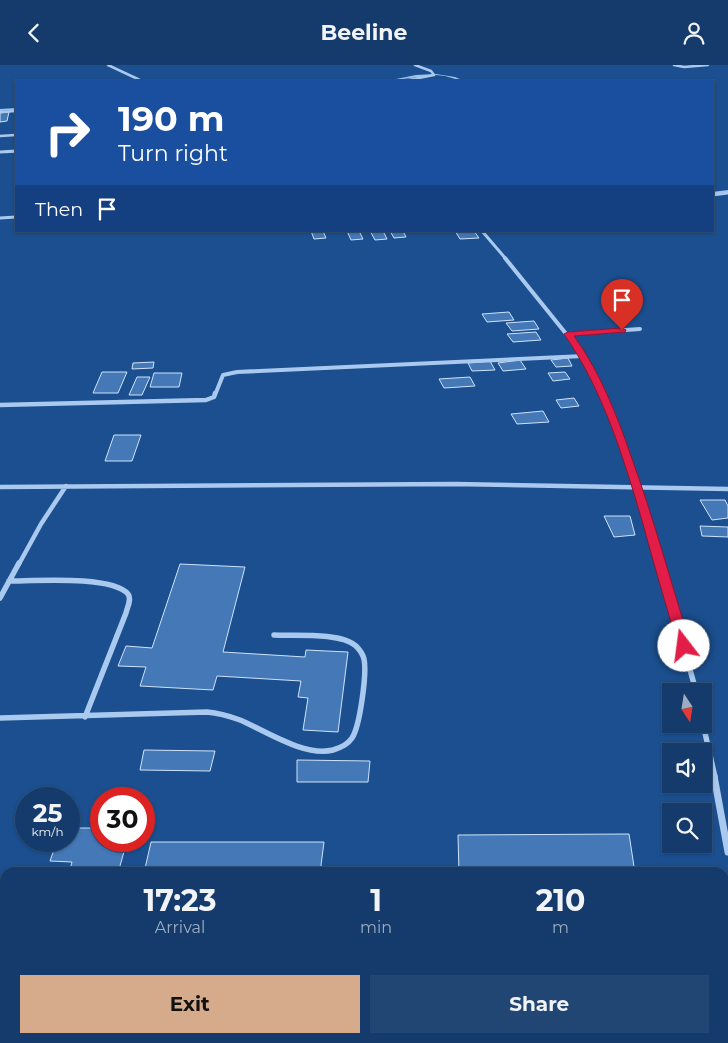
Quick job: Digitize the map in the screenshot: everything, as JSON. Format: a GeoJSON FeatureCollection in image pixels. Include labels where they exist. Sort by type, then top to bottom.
{"type":"FeatureCollection","features":[{"type":"Feature","properties":{"kind":"street"},"geometry":{"type":"LineString","coordinates":[[108,65],[140,80]]}},
{"type":"Feature","properties":{"kind":"street"},"geometry":{"type":"LineString","coordinates":[[409,80],[434,75],[431,71],[416,65]]}},
{"type":"Feature","properties":{"kind":"street"},"geometry":{"type":"LineString","coordinates":[[674,65],[681,67],[708,65]]}},
{"type":"Feature","properties":{"kind":"street"},"geometry":{"type":"LineString","coordinates":[[0,112],[15,111]]}},
{"type":"Feature","properties":{"kind":"street"},"geometry":{"type":"LineString","coordinates":[[0,136],[15,135]]}},
{"type":"Feature","properties":{"kind":"street"},"geometry":{"type":"LineString","coordinates":[[0,152],[15,151]]}},
{"type":"Feature","properties":{"kind":"street"},"geometry":{"type":"LineString","coordinates":[[714,195],[728,193]]}},
{"type":"Feature","properties":{"kind":"street"},"geometry":{"type":"LineString","coordinates":[[0,218],[15,217]]}},
{"type":"Feature","properties":{"kind":"street"},"geometry":{"type":"LineString","coordinates":[[483,232],[568,334],[584,356],[615,423],[637,486],[694,683]]}},
{"type":"Feature","properties":{"kind":"street"},"geometry":{"type":"LineString","coordinates":[[568,334],[640,329]]}},
{"type":"Feature","properties":{"kind":"street"},"geometry":{"type":"LineString","coordinates":[[0,405],[206,400],[214,397],[219,380],[223,375],[237,373],[584,356]]}},
{"type":"Feature","properties":{"kind":"street"},"geometry":{"type":"LineString","coordinates":[[0,487],[461,484],[728,489]]}},
{"type":"Feature","properties":{"kind":"street"},"geometry":{"type":"LineString","coordinates":[[0,598],[41,524],[66,486]]}},
{"type":"Feature","properties":{"kind":"street"},"geometry":{"type":"LineString","coordinates":[[9,581],[96,582],[113,586],[128,594],[130,599],[126,613],[85,717]]}},
{"type":"Feature","properties":{"kind":"street"},"geometry":{"type":"LineString","coordinates":[[0,718],[85,717],[190,712],[223,714],[242,720],[290,745],[310,750],[324,749],[346,743],[357,728],[364,660],[361,651],[354,644],[344,639],[274,635]]}},
{"type":"Feature","properties":{"kind":"street"},"geometry":{"type":"LineString","coordinates":[[705,733],[723,816],[728,852]]}},
{"type":"Feature","properties":{"kind":"building"},"geometry":{"type":"Polygon","coordinates":[[[9,112],[7,121],[0,122],[0,113],[9,112]]]}},
{"type":"Feature","properties":{"kind":"building"},"geometry":{"type":"Polygon","coordinates":[[[311,232],[323,232],[326,238],[314,239],[311,232]]]}},
{"type":"Feature","properties":{"kind":"building"},"geometry":{"type":"Polygon","coordinates":[[[347,232],[360,232],[363,239],[351,240],[347,232]]]}},
{"type":"Feature","properties":{"kind":"building"},"geometry":{"type":"Polygon","coordinates":[[[371,232],[384,232],[387,239],[375,240],[371,232]]]}},
{"type":"Feature","properties":{"kind":"building"},"geometry":{"type":"Polygon","coordinates":[[[391,232],[404,232],[406,237],[394,238],[391,232]]]}},
{"type":"Feature","properties":{"kind":"building"},"geometry":{"type":"Polygon","coordinates":[[[456,232],[475,232],[479,238],[460,239],[456,232]]]}},
{"type":"Feature","properties":{"kind":"building"},"geometry":{"type":"Polygon","coordinates":[[[509,312],[514,320],[487,322],[482,314],[509,312]]]}},
{"type":"Feature","properties":{"kind":"building"},"geometry":{"type":"Polygon","coordinates":[[[534,321],[539,329],[512,331],[506,323],[534,321]]]}},
{"type":"Feature","properties":{"kind":"building"},"geometry":{"type":"Polygon","coordinates":[[[536,332],[541,340],[513,342],[507,334],[536,332]]]}},
{"type":"Feature","properties":{"kind":"building"},"geometry":{"type":"Polygon","coordinates":[[[568,358],[572,366],[556,367],[551,360],[568,358]]]}},
{"type":"Feature","properties":{"kind":"building"},"geometry":{"type":"Polygon","coordinates":[[[520,360],[526,369],[503,371],[498,363],[520,360]]]}},
{"type":"Feature","properties":{"kind":"building"},"geometry":{"type":"Polygon","coordinates":[[[490,361],[495,370],[472,371],[468,363],[490,361]]]}},
{"type":"Feature","properties":{"kind":"building"},"geometry":{"type":"Polygon","coordinates":[[[154,362],[153,368],[132,369],[133,363],[154,362]]]}},
{"type":"Feature","properties":{"kind":"building"},"geometry":{"type":"Polygon","coordinates":[[[102,372],[127,372],[118,393],[93,393],[102,372]]]}},
{"type":"Feature","properties":{"kind":"building"},"geometry":{"type":"Polygon","coordinates":[[[565,372],[570,379],[553,381],[548,373],[565,372]]]}},
{"type":"Feature","properties":{"kind":"building"},"geometry":{"type":"Polygon","coordinates":[[[154,373],[182,373],[179,387],[150,387],[154,373]]]}},
{"type":"Feature","properties":{"kind":"building"},"geometry":{"type":"Polygon","coordinates":[[[137,377],[150,377],[142,395],[129,395],[137,377]]]}},
{"type":"Feature","properties":{"kind":"building"},"geometry":{"type":"Polygon","coordinates":[[[470,377],[475,386],[444,388],[439,379],[470,377]]]}},
{"type":"Feature","properties":{"kind":"building"},"geometry":{"type":"Polygon","coordinates":[[[574,398],[579,406],[561,408],[556,400],[574,398]]]}},
{"type":"Feature","properties":{"kind":"building"},"geometry":{"type":"Polygon","coordinates":[[[543,411],[549,422],[517,424],[511,414],[543,411]]]}},
{"type":"Feature","properties":{"kind":"building"},"geometry":{"type":"Polygon","coordinates":[[[114,435],[141,435],[132,461],[105,461],[114,435]]]}},
{"type":"Feature","properties":{"kind":"building"},"geometry":{"type":"Polygon","coordinates":[[[700,500],[725,500],[728,506],[728,518],[712,520],[700,500]]]}},
{"type":"Feature","properties":{"kind":"building"},"geometry":{"type":"Polygon","coordinates":[[[604,516],[630,516],[635,535],[614,537],[604,516]]]}},
{"type":"Feature","properties":{"kind":"building"},"geometry":{"type":"Polygon","coordinates":[[[700,526],[728,527],[728,537],[702,536],[700,526]]]}},
{"type":"Feature","properties":{"kind":"building"},"geometry":{"type":"Polygon","coordinates":[[[180,564],[245,567],[223,652],[305,657],[306,650],[348,652],[338,732],[303,730],[308,698],[298,697],[301,681],[217,676],[213,690],[140,686],[146,667],[118,666],[126,646],[152,648],[180,564]]]}},
{"type":"Feature","properties":{"kind":"building"},"geometry":{"type":"Polygon","coordinates":[[[144,750],[215,751],[210,771],[140,770],[144,750]]]}},
{"type":"Feature","properties":{"kind":"building"},"geometry":{"type":"Polygon","coordinates":[[[297,760],[370,761],[368,782],[297,782],[297,760]]]}},
{"type":"Feature","properties":{"kind":"building"},"geometry":{"type":"Polygon","coordinates":[[[80,828],[90,828],[90,852],[124,852],[120,867],[71,867],[72,862],[50,861],[53,852],[80,852],[80,828]]]}},
{"type":"Feature","properties":{"kind":"building"},"geometry":{"type":"Polygon","coordinates":[[[629,834],[634,867],[459,867],[458,835],[629,834]]]}},
{"type":"Feature","properties":{"kind":"building"},"geometry":{"type":"Polygon","coordinates":[[[155,842],[324,842],[321,867],[145,867],[149,852],[155,852],[155,842]]]}},
{"type":"Feature","properties":{"kind":"waterway"},"geometry":{"type":"LineString","coordinates":[[393,80],[436,75],[445,75],[462,80]]}},
{"type":"Feature","properties":{"kind":"waterway"},"geometry":{"type":"LineString","coordinates":[[0,110],[15,109]]}},
{"type":"Feature","properties":{"kind":"waterway"},"geometry":{"type":"LineString","coordinates":[[714,193],[728,191]]}},
{"type":"Feature","properties":{"kind":"route"},"geometry":{"type":"LineString","coordinates":[[622,330],[568,334],[584,356],[615,423],[637,486],[684,646]]}}]}
